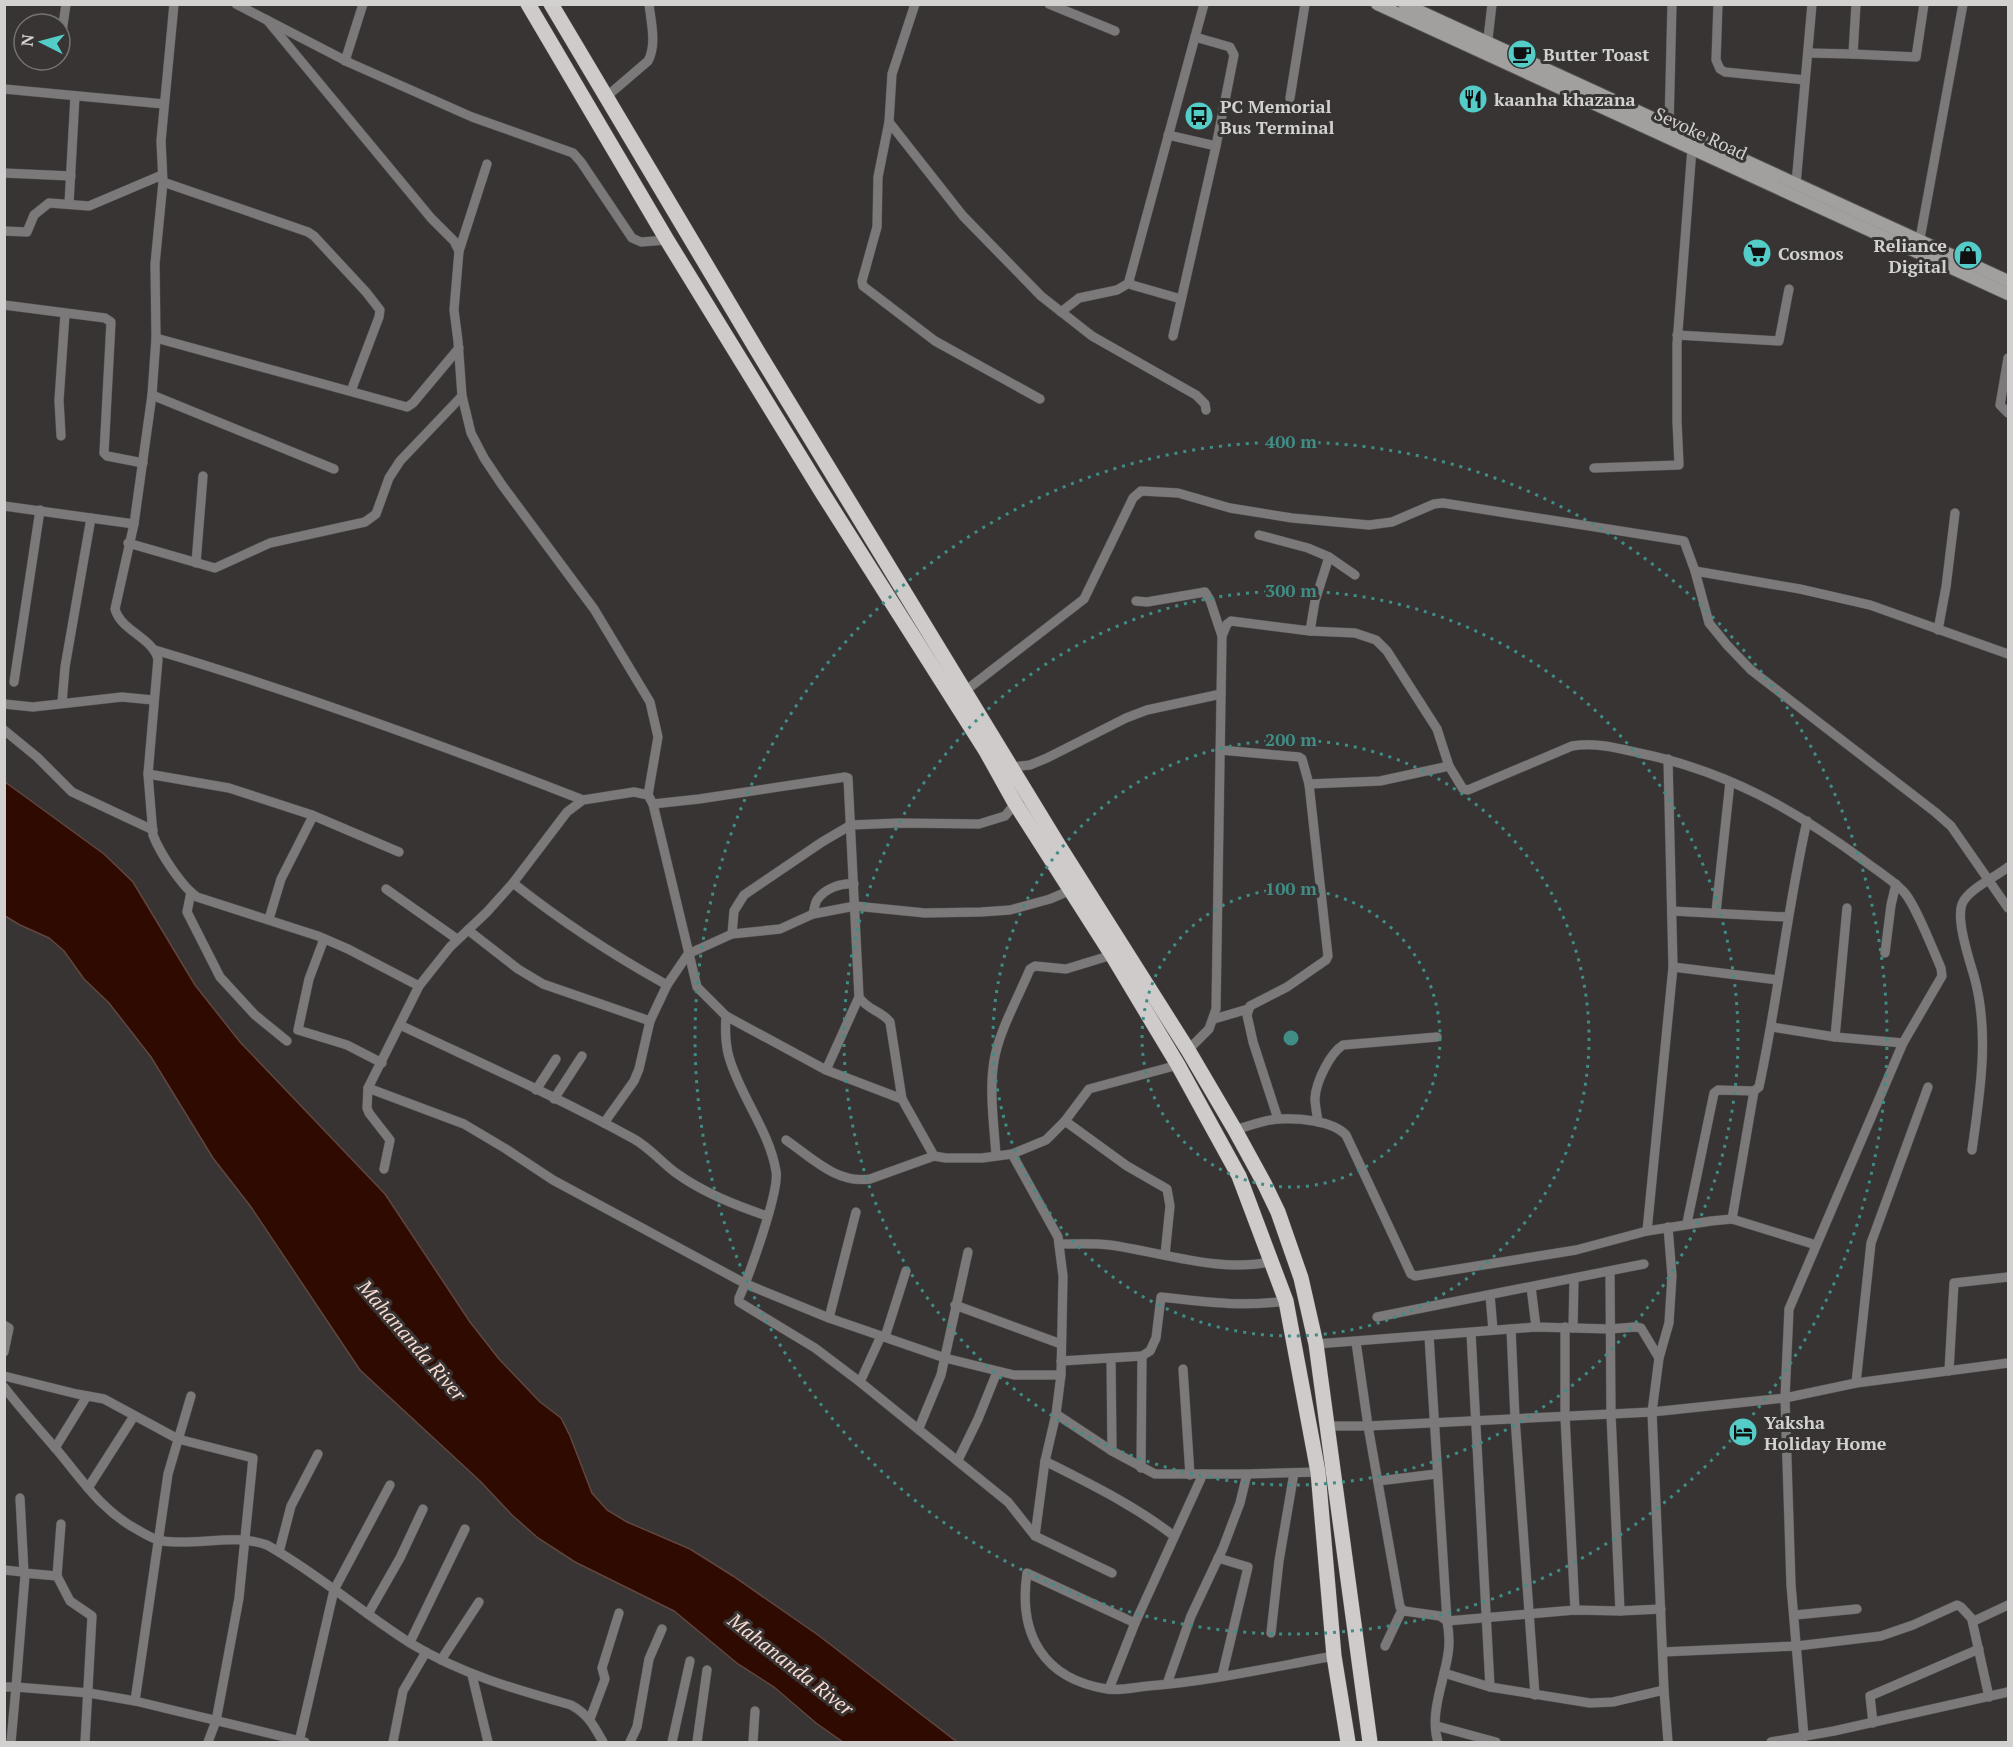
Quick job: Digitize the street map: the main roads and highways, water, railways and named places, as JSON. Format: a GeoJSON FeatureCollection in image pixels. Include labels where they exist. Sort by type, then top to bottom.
{"type":"FeatureCollection","features":[{"type":"Feature","properties":{"kind":"highway"},"geometry":{"type":"LineString","coordinates":[[528,4],[667,240],[823,494],[986,752],[1020,798],[1188,1050],[1264,1183],[1282,1223],[1301,1278],[1316,1344],[1329,1426],[1370,1743]]}},
{"type":"Feature","properties":{"kind":"highway"},"geometry":{"type":"LineString","coordinates":[[551,4],[758,352],[1011,766],[1020,798],[1071,890],[1179,1065],[1239,1176],[1286,1301],[1318,1472],[1334,1656],[1348,1743]]}},
{"type":"Feature","properties":{"kind":"main road","name":"Sevoke Road"},"geometry":{"type":"LineString","coordinates":[[1377,4],[1487,48],[1667,131],[1796,184],[2008,294]]}},
{"type":"Feature","properties":{"kind":"main road","name":"Sevoke Road"},"geometry":{"type":"LineString","coordinates":[[1404,4],[1487,48]]}},
{"type":"Feature","properties":{"kind":"main road","name":"Sevoke Road"},"geometry":{"type":"LineString","coordinates":[[1667,131],[1692,148],[1919,247],[2008,281]]}},
{"type":"Feature","properties":{"kind":"water","name":"Mahananda River"},"geometry":{"type":"Polygon","coordinates":[[[5,782],[104,854],[133,882],[195,985],[240,1042],[385,1194],[470,1322],[499,1359],[540,1402],[561,1418],[592,1493],[607,1510],[627,1522],[690,1549],[733,1576],[818,1635],[957,1742],[843,1742],[816,1723],[774,1687],[738,1664],[674,1611],[575,1562],[538,1538],[360,1370],[251,1207],[213,1158],[151,1057],[109,1003],[84,979],[64,951],[49,938],[5,916],[5,782]]]}},
{"type":"Feature","properties":{"kind":"place","name":"Butter Toast"},"geometry":{"type":"Point","coordinates":[1522,54]}},
{"type":"Feature","properties":{"kind":"place","name":"kaanha khazana"},"geometry":{"type":"Point","coordinates":[1473,99]}},
{"type":"Feature","properties":{"kind":"place","name":"PC Memorial Bus Terminal"},"geometry":{"type":"Point","coordinates":[1199,116]}},
{"type":"Feature","properties":{"kind":"place","name":"Cosmos"},"geometry":{"type":"Point","coordinates":[1757,253]}},
{"type":"Feature","properties":{"kind":"place","name":"Reliance Digital"},"geometry":{"type":"Point","coordinates":[1968,255]}},
{"type":"Feature","properties":{"kind":"place","name":"Yaksha Holiday Home"},"geometry":{"type":"Point","coordinates":[1743,1432]}}]}
